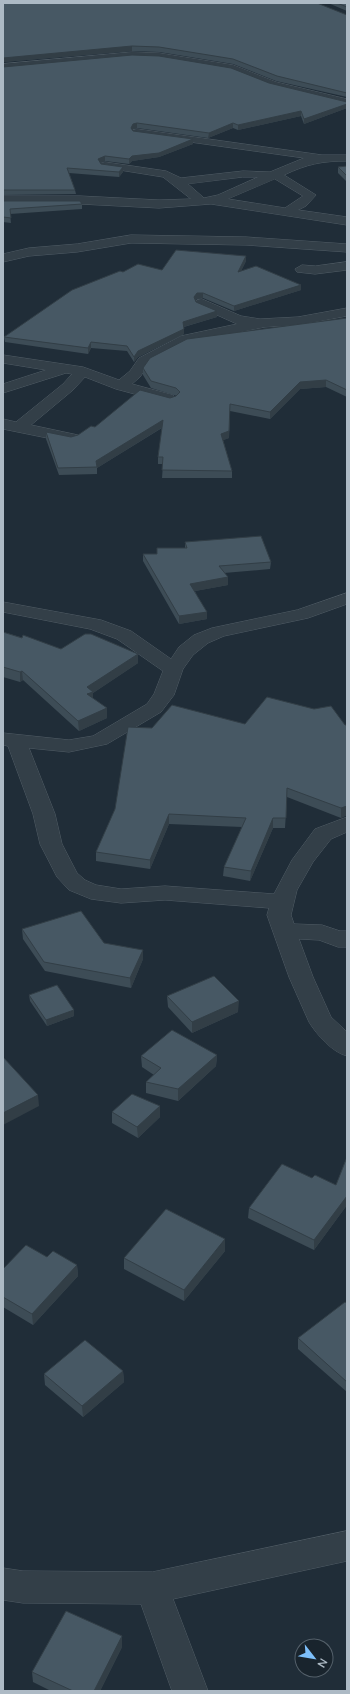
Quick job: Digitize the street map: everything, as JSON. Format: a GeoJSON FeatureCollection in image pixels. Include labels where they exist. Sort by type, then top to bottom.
{"type":"FeatureCollection","features":[{"type":"Feature","properties":{"kind":"street"},"geometry":{"type":"LineString","coordinates":[[3,67],[132,55],[160,56],[233,68],[273,84],[347,102]]}},
{"type":"Feature","properties":{"kind":"street"},"geometry":{"type":"LineString","coordinates":[[137,132],[278,150],[323,158],[347,158]]}},
{"type":"Feature","properties":{"kind":"street"},"geometry":{"type":"LineString","coordinates":[[3,200],[80,200],[159,204],[206,201],[221,198],[303,162],[323,158]]}},
{"type":"Feature","properties":{"kind":"street"},"geometry":{"type":"LineString","coordinates":[[105,164],[166,174],[206,201],[288,211],[347,221]]}},
{"type":"Feature","properties":{"kind":"street"},"geometry":{"type":"LineString","coordinates":[[178,182],[250,173],[275,174],[310,195],[302,203],[288,211]]}},
{"type":"Feature","properties":{"kind":"street"},"geometry":{"type":"LineString","coordinates":[[3,258],[30,252],[77,248],[131,239],[246,241],[347,248]]}},
{"type":"Feature","properties":{"kind":"street"},"geometry":{"type":"LineString","coordinates":[[302,269],[315,270],[347,266]]}},
{"type":"Feature","properties":{"kind":"street"},"geometry":{"type":"LineString","coordinates":[[202,303],[228,316],[247,322],[265,323]]}},
{"type":"Feature","properties":{"kind":"street"},"geometry":{"type":"LineString","coordinates":[[121,386],[135,374],[144,361],[186,339],[199,335],[265,323],[347,312]]}},
{"type":"Feature","properties":{"kind":"street"},"geometry":{"type":"LineString","coordinates":[[3,359],[83,371],[121,386],[170,399]]}},
{"type":"Feature","properties":{"kind":"street"},"geometry":{"type":"LineString","coordinates":[[3,389],[66,368]]}},
{"type":"Feature","properties":{"kind":"street"},"geometry":{"type":"LineString","coordinates":[[19,427],[68,387],[83,371]]}},
{"type":"Feature","properties":{"kind":"street"},"geometry":{"type":"LineString","coordinates":[[3,424],[72,438]]}},
{"type":"Feature","properties":{"kind":"street"},"geometry":{"type":"LineString","coordinates":[[10,740],[69,746],[100,740],[154,708],[164,695],[173,669],[186,651],[201,639],[219,632],[302,614],[347,598]]}},
{"type":"Feature","properties":{"kind":"street"},"geometry":{"type":"LineString","coordinates":[[3,607],[94,624],[124,635],[173,669]]}},
{"type":"Feature","properties":{"kind":"street"},"geometry":{"type":"LineString","coordinates":[[10,740],[44,814],[51,844],[68,876],[77,885],[91,892],[121,896],[165,893],[210,895],[283,902]]}},
{"type":"Feature","properties":{"kind":"street"},"geometry":{"type":"LineString","coordinates":[[347,824],[323,834],[303,860],[286,890],[279,915],[300,977],[321,1022],[347,1048]]}},
{"type":"Feature","properties":{"kind":"street"},"geometry":{"type":"LineString","coordinates":[[285,931],[322,933],[338,939],[347,939]]}},
{"type":"Feature","properties":{"kind":"street"},"geometry":{"type":"LineString","coordinates":[[3,1584],[23,1587],[152,1588],[347,1546]]}},
{"type":"Feature","properties":{"kind":"street"},"geometry":{"type":"LineString","coordinates":[[152,1588],[190,1691]]}},
{"type":"Feature","properties":{"kind":"building"},"geometry":{"type":"Polygon","coordinates":[[[3,3],[317,3],[347,15],[347,93],[277,76],[233,59],[159,47],[132,46],[3,58],[3,3]]]}},
{"type":"Feature","properties":{"kind":"building"},"geometry":{"type":"Polygon","coordinates":[[[337,3],[347,3],[347,7],[337,3]]]}},
{"type":"Feature","properties":{"kind":"building"},"geometry":{"type":"Polygon","coordinates":[[[132,55],[159,56],[231,68],[269,83],[347,102],[347,104],[304,119],[301,111],[238,125],[233,123],[209,133],[137,123],[133,124],[131,128],[133,131],[193,139],[159,153],[132,156],[129,159],[105,156],[98,159],[101,164],[123,167],[119,172],[67,168],[75,190],[3,190],[3,67],[132,55]]]}},
{"type":"Feature","properties":{"kind":"building"},"geometry":{"type":"Polygon","coordinates":[[[347,166],[347,176],[338,167],[347,166]]]}},
{"type":"Feature","properties":{"kind":"building"},"geometry":{"type":"Polygon","coordinates":[[[3,201],[80,201],[82,204],[10,209],[11,218],[3,217],[3,201]]]}},
{"type":"Feature","properties":{"kind":"building"},"geometry":{"type":"Polygon","coordinates":[[[176,250],[246,256],[238,272],[256,266],[301,285],[234,306],[203,293],[197,293],[194,297],[196,302],[217,311],[183,322],[184,329],[138,351],[134,357],[127,346],[91,342],[88,348],[4,337],[72,290],[120,271],[123,272],[138,264],[162,270],[176,250]]]}},
{"type":"Feature","properties":{"kind":"building"},"geometry":{"type":"Polygon","coordinates":[[[347,318],[347,390],[326,380],[300,382],[270,412],[230,404],[229,431],[221,434],[232,471],[162,470],[163,457],[158,457],[163,420],[96,461],[97,467],[58,468],[46,432],[71,437],[78,435],[91,426],[95,427],[140,390],[170,398],[176,396],[180,392],[176,388],[151,381],[143,368],[150,358],[187,339],[347,318]]]}},
{"type":"Feature","properties":{"kind":"building"},"geometry":{"type":"Polygon","coordinates":[[[261,536],[271,562],[219,566],[228,577],[190,584],[207,612],[179,616],[143,554],[157,554],[157,548],[187,548],[185,542],[261,536]]]}},
{"type":"Feature","properties":{"kind":"building"},"geometry":{"type":"Polygon","coordinates":[[[3,632],[22,638],[23,635],[61,649],[85,634],[91,634],[138,654],[87,687],[93,692],[87,694],[107,708],[78,721],[22,671],[20,672],[3,667],[3,632]]]}},
{"type":"Feature","properties":{"kind":"building"},"geometry":{"type":"Polygon","coordinates":[[[267,697],[314,709],[331,706],[345,725],[347,725],[347,806],[341,808],[287,788],[286,818],[273,818],[251,871],[224,867],[246,818],[169,814],[150,860],[96,852],[115,809],[128,727],[152,728],[172,705],[245,724],[267,697]]]}},
{"type":"Feature","properties":{"kind":"building"},"geometry":{"type":"Polygon","coordinates":[[[81,911],[104,943],[143,950],[130,978],[44,962],[22,929],[81,911]]]}},
{"type":"Feature","properties":{"kind":"building"},"geometry":{"type":"Polygon","coordinates":[[[214,976],[239,1001],[192,1022],[167,996],[214,976]]]}},
{"type":"Feature","properties":{"kind":"building"},"geometry":{"type":"Polygon","coordinates":[[[57,985],[74,1010],[46,1020],[29,995],[57,985]]]}},
{"type":"Feature","properties":{"kind":"building"},"geometry":{"type":"Polygon","coordinates":[[[172,1030],[217,1055],[178,1089],[146,1082],[161,1068],[141,1056],[172,1030]]]}},
{"type":"Feature","properties":{"kind":"building"},"geometry":{"type":"Polygon","coordinates":[[[3,1057],[38,1095],[3,1113],[3,1057]]]}},
{"type":"Feature","properties":{"kind":"building"},"geometry":{"type":"Polygon","coordinates":[[[132,1094],[160,1106],[137,1127],[112,1112],[132,1094]]]}},
{"type":"Feature","properties":{"kind":"building"},"geometry":{"type":"Polygon","coordinates":[[[347,1157],[347,1196],[314,1240],[249,1208],[282,1164],[312,1178],[315,1175],[336,1185],[347,1157]]]}},
{"type":"Feature","properties":{"kind":"building"},"geometry":{"type":"Polygon","coordinates":[[[166,1209],[225,1239],[184,1290],[124,1258],[166,1209]]]}},
{"type":"Feature","properties":{"kind":"building"},"geometry":{"type":"Polygon","coordinates":[[[26,1245],[47,1257],[53,1251],[77,1265],[32,1314],[3,1297],[3,1269],[26,1245]]]}},
{"type":"Feature","properties":{"kind":"building"},"geometry":{"type":"Polygon","coordinates":[[[345,1302],[347,1303],[347,1382],[298,1338],[345,1302]]]}},
{"type":"Feature","properties":{"kind":"building"},"geometry":{"type":"Polygon","coordinates":[[[85,1340],[123,1371],[82,1406],[44,1374],[85,1340]]]}},
{"type":"Feature","properties":{"kind":"building"},"geometry":{"type":"Polygon","coordinates":[[[66,1611],[122,1636],[94,1691],[73,1691],[32,1672],[66,1611]]]}}]}
